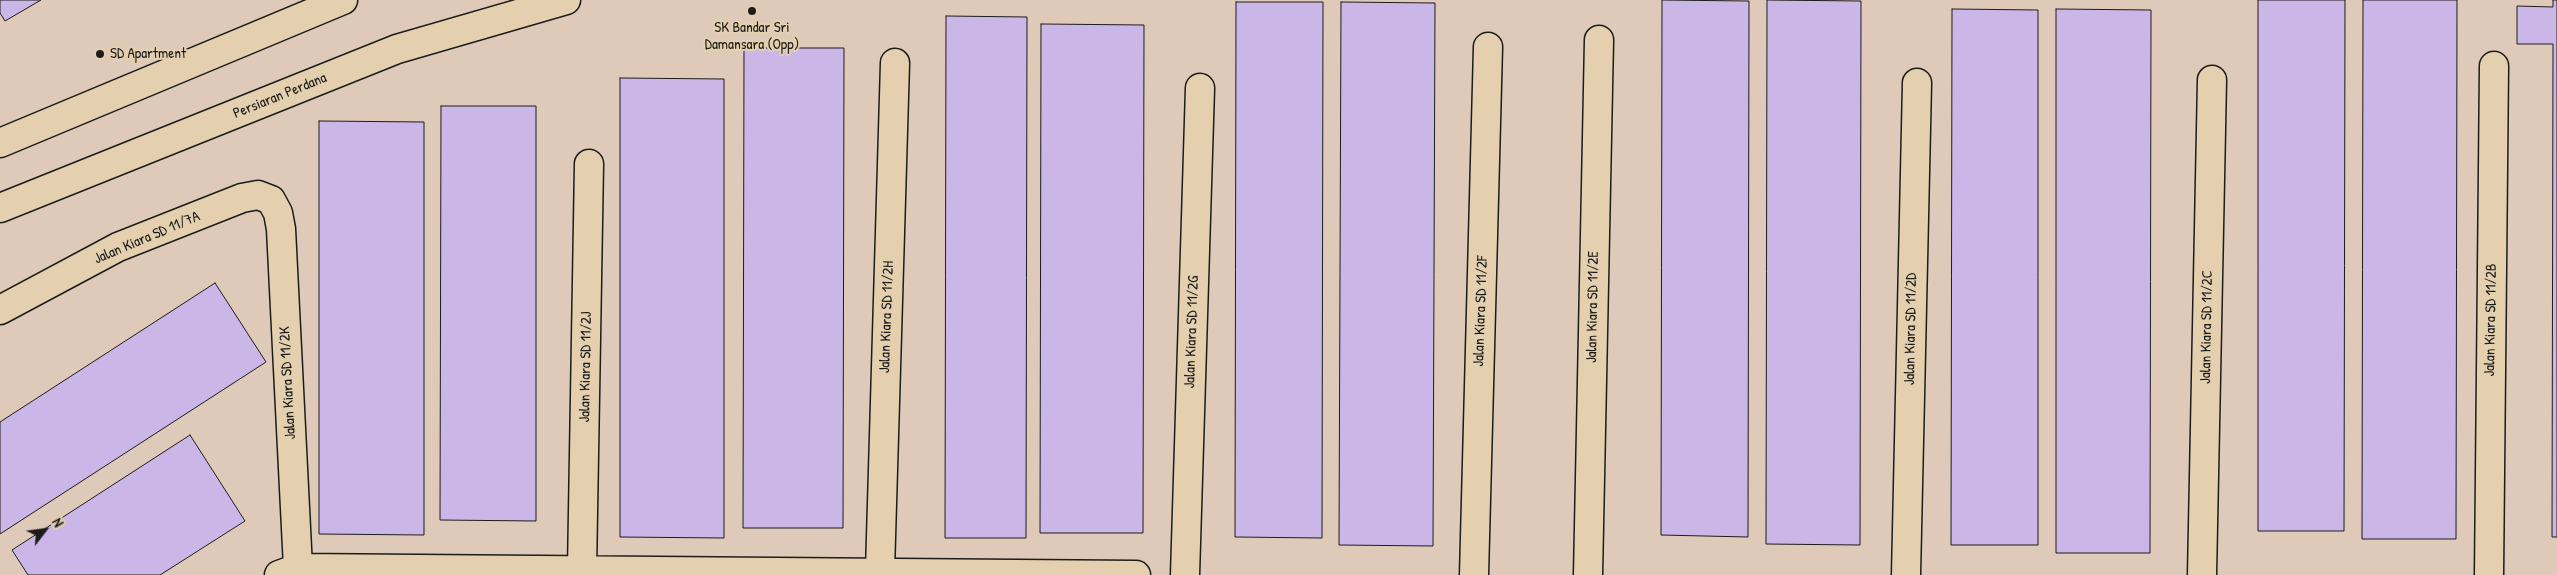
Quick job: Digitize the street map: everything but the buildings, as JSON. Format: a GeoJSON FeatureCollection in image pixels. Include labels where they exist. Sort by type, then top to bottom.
{"type":"FeatureCollection","features":[{"type":"Feature","properties":{"kind":"street"},"geometry":{"type":"LineString","coordinates":[[0,143],[343,0]]}},
{"type":"Feature","properties":{"kind":"street","name":"Persiaran Perdana"},"geometry":{"type":"LineString","coordinates":[[0,208],[397,49],[566,0]]}},
{"type":"Feature","properties":{"kind":"street","name":"Jalan Kiara SD 11/2E"},"geometry":{"type":"LineString","coordinates":[[1588,575],[1599,40]]}},
{"type":"Feature","properties":{"kind":"street","name":"Jalan Kiara SD 11/2F"},"geometry":{"type":"LineString","coordinates":[[1474,575],[1488,47]]}},
{"type":"Feature","properties":{"kind":"street","name":"Jalan Kiara SD 11/2H"},"geometry":{"type":"LineString","coordinates":[[880,571],[895,63]]}},
{"type":"Feature","properties":{"kind":"street","name":"Jalan Kiara SD 11/2B"},"geometry":{"type":"LineString","coordinates":[[2489,575],[2494,66]]}},
{"type":"Feature","properties":{"kind":"street","name":"Jalan Kiara SD 11/2C"},"geometry":{"type":"LineString","coordinates":[[2202,575],[2212,80]]}},
{"type":"Feature","properties":{"kind":"street","name":"Jalan Kiara SD 11/2D"},"geometry":{"type":"LineString","coordinates":[[1906,575],[1917,84]]}},
{"type":"Feature","properties":{"kind":"street","name":"Jalan Kiara SD 11/2G"},"geometry":{"type":"LineString","coordinates":[[1185,575],[1200,88]]}},
{"type":"Feature","properties":{"kind":"street","name":"Jalan Kiara SD 11/2J"},"geometry":{"type":"LineString","coordinates":[[582,570],[589,164]]}},
{"type":"Feature","properties":{"kind":"street","name":"Jalan Kiara SD 11/7A"},"geometry":{"type":"LineString","coordinates":[[0,310],[118,247],[242,198],[258,195],[271,200]]}},
{"type":"Feature","properties":{"kind":"street","name":"Jalan Kiara SD 11/2K"},"geometry":{"type":"LineString","coordinates":[[271,200],[278,214],[280,229],[288,571]]}},
{"type":"Feature","properties":{"kind":"street"},"geometry":{"type":"LineString","coordinates":[[288,571],[880,571],[1136,575]]}},
{"type":"Feature","properties":{"kind":"place","name":"SK Bandar Sri Damansara (Opp)"},"geometry":{"type":"Point","coordinates":[752,11]}},
{"type":"Feature","properties":{"kind":"place","name":"SD Apartment"},"geometry":{"type":"Point","coordinates":[100,54]}}]}
